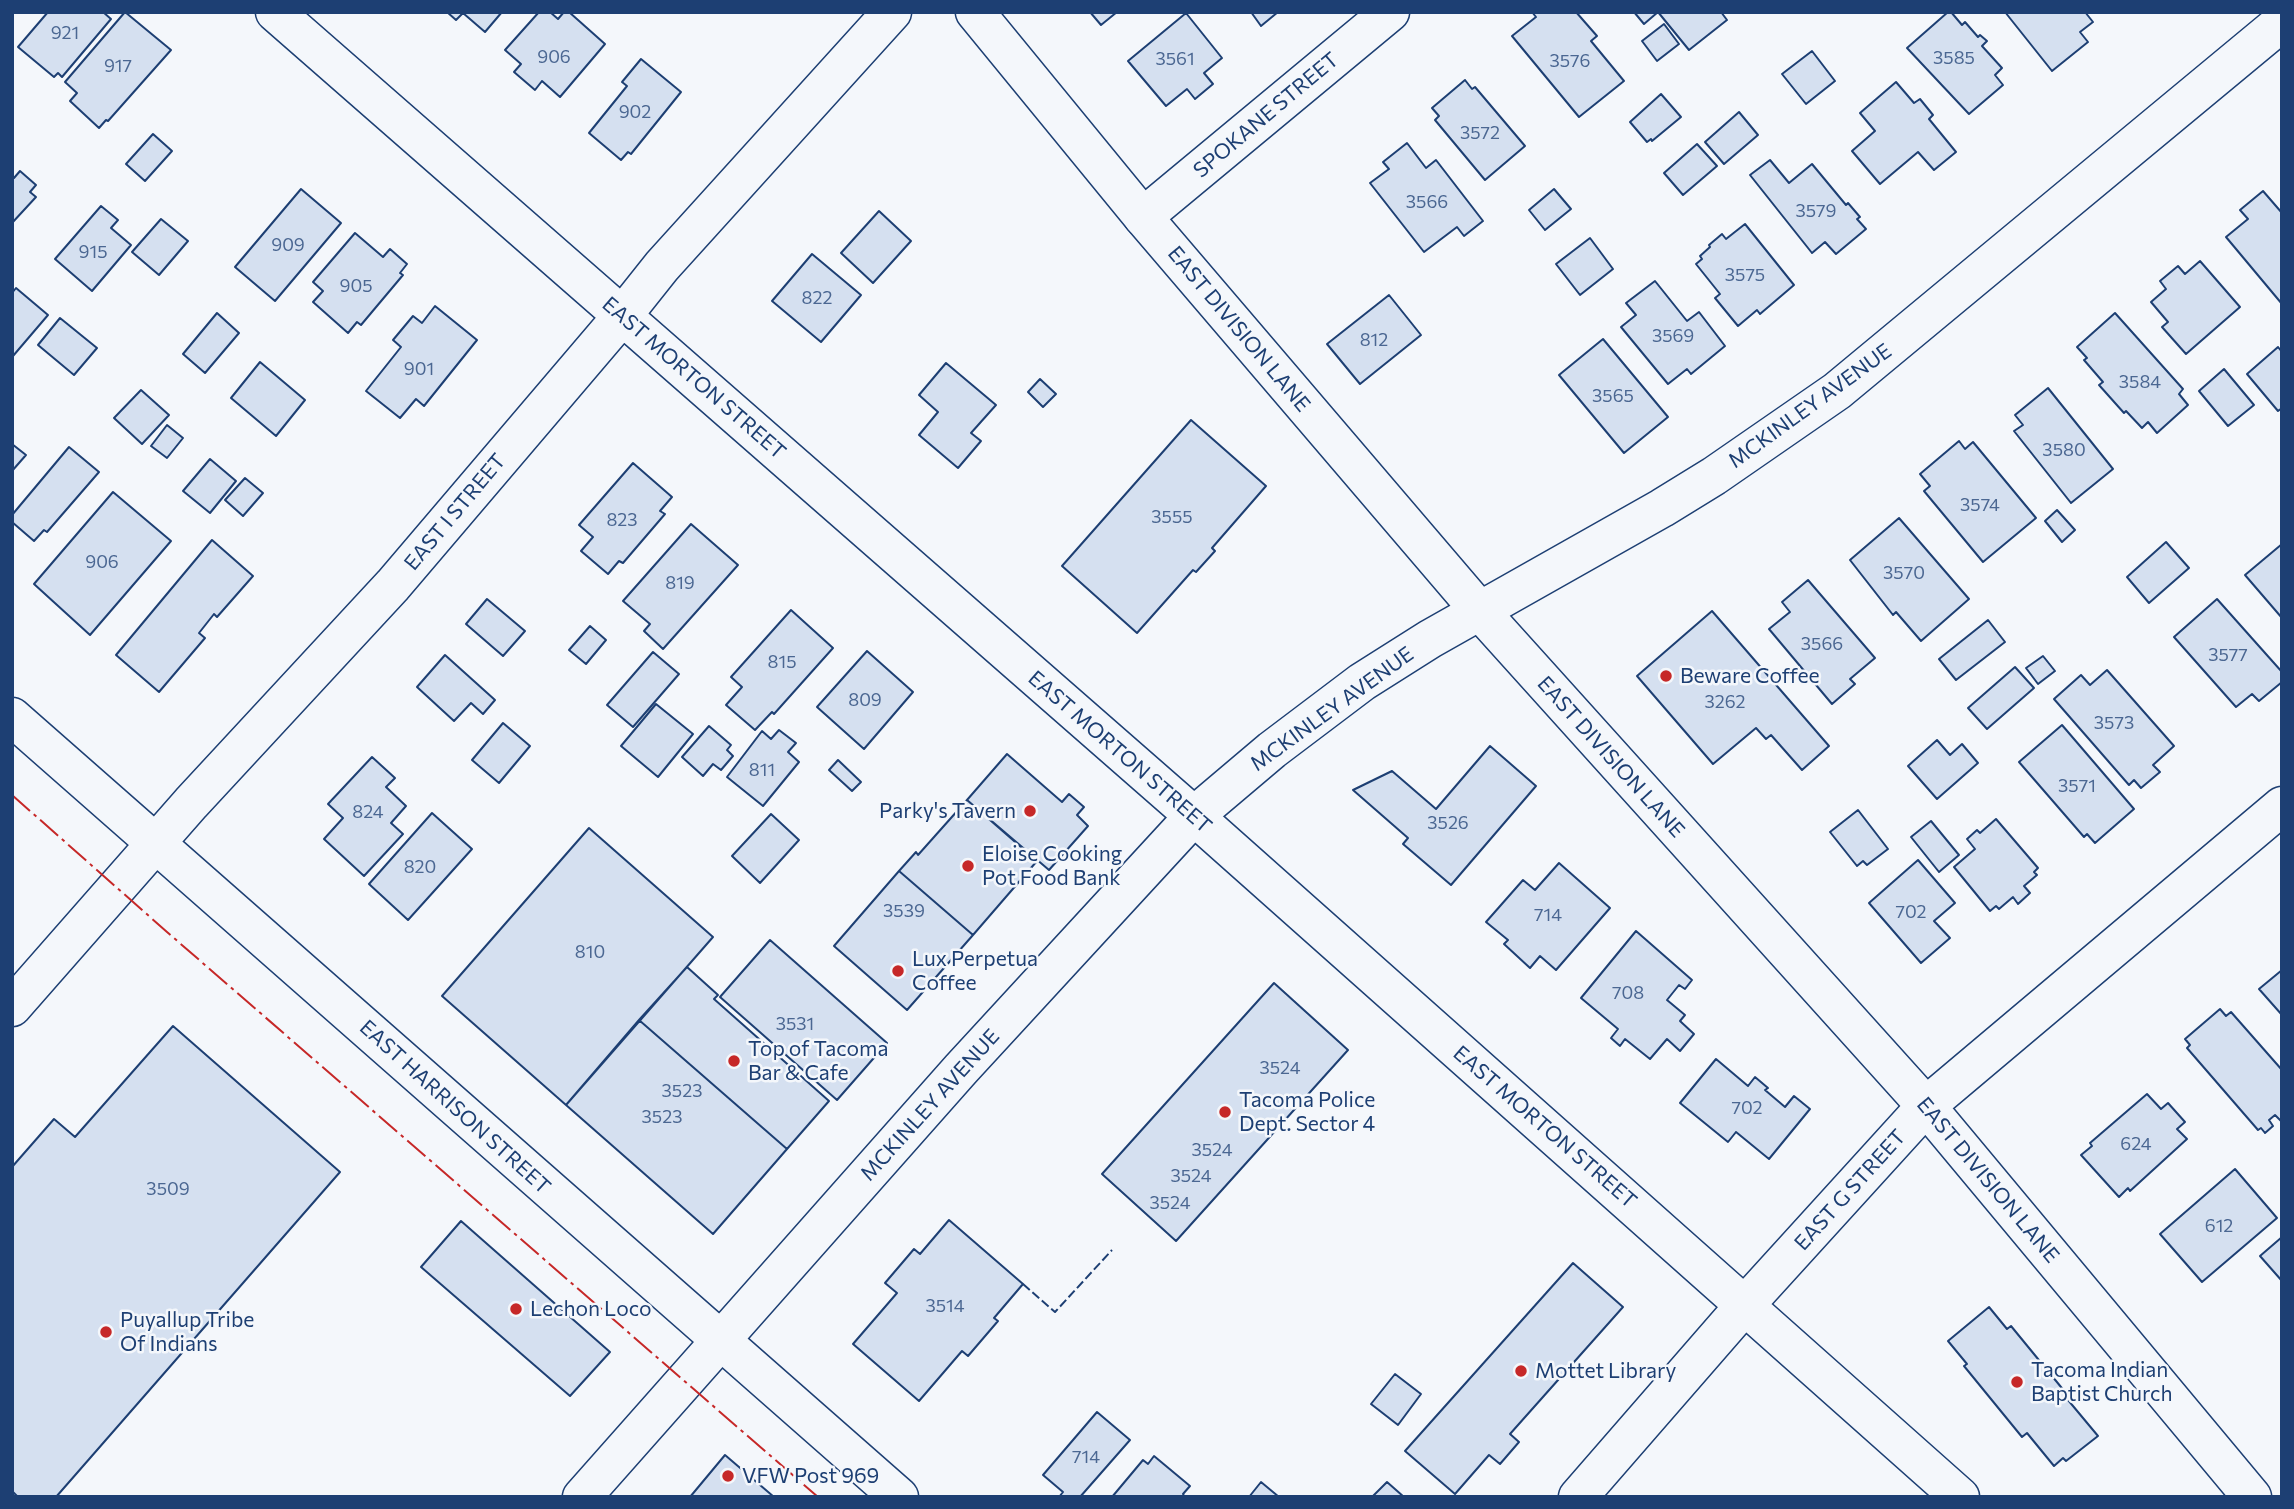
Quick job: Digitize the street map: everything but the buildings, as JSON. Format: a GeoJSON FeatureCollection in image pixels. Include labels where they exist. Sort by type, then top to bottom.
{"type":"FeatureCollection","features":[{"type":"Feature","properties":{"kind":"street","name":"EAST MORTON STREET"},"geometry":{"type":"LineString","coordinates":[[275,12],[1194,816],[1960,1497]]}},
{"type":"Feature","properties":{"kind":"street","name":"EAST I STREET"},"geometry":{"type":"LineString","coordinates":[[12,1007],[157,842],[393,585],[662,266],[892,12]]}},
{"type":"Feature","properties":{"kind":"street","name":"EAST DIVISION LANE"},"geometry":{"type":"LineString","coordinates":[[975,12],[1143,217],[1479,610],[1927,1106],[2252,1497]]}},
{"type":"Feature","properties":{"kind":"street","name":"SPOKANE STREET"},"geometry":{"type":"LineString","coordinates":[[1143,217],[1390,12]]}},
{"type":"Feature","properties":{"kind":"street","name":"MCKINLEY AVENUE"},"geometry":{"type":"LineString","coordinates":[[582,1497],[971,1058],[1194,816],[1272,750],[1362,682],[1479,610],[1672,501],[1765,442],[1836,391],[2282,22]]}},
{"type":"Feature","properties":{"kind":"street","name":"EAST HARRISON STREET"},"geometry":{"type":"LineString","coordinates":[[12,717],[899,1497]]}},
{"type":"Feature","properties":{"kind":"street","name":"EAST G STREET"},"geometry":{"type":"LineString","coordinates":[[1578,1497],[1745,1305],[1927,1106],[2282,806]]}},
{"type":"Feature","properties":{"kind":"fence"},"geometry":{"type":"LineString","coordinates":[[1023,1284],[1055,1312],[1112,1250]]}},
{"type":"Feature","properties":{"kind":"power"},"geometry":{"type":"LineString","coordinates":[[12,795],[818,1497]]}},
{"type":"Feature","properties":{"kind":"place","name":"Beware Coffee"},"geometry":{"type":"Point","coordinates":[1666,676]}},
{"type":"Feature","properties":{"kind":"place","name":"Parky's Tavern"},"geometry":{"type":"Point","coordinates":[1030,811]}},
{"type":"Feature","properties":{"kind":"place","name":"Eloise Cooking Pot Food Bank"},"geometry":{"type":"Point","coordinates":[968,866]}},
{"type":"Feature","properties":{"kind":"place","name":"Lux Perpetua Coffee"},"geometry":{"type":"Point","coordinates":[898,971]}},
{"type":"Feature","properties":{"kind":"place","name":"Top of Tacoma Bar & Cafe"},"geometry":{"type":"Point","coordinates":[734,1061]}},
{"type":"Feature","properties":{"kind":"place","name":"Tacoma Police Dept. Sector 4"},"geometry":{"type":"Point","coordinates":[1225,1112]}},
{"type":"Feature","properties":{"kind":"place","name":"Lechon Loco"},"geometry":{"type":"Point","coordinates":[516,1309]}},
{"type":"Feature","properties":{"kind":"place","name":"Puyallup Tribe Of Indians"},"geometry":{"type":"Point","coordinates":[106,1332]}},
{"type":"Feature","properties":{"kind":"place","name":"Mottet Library"},"geometry":{"type":"Point","coordinates":[1521,1371]}},
{"type":"Feature","properties":{"kind":"place","name":"Tacoma Indian Baptist Church"},"geometry":{"type":"Point","coordinates":[2017,1382]}},
{"type":"Feature","properties":{"kind":"place","name":"VFW Post 969"},"geometry":{"type":"Point","coordinates":[728,1476]}}]}
